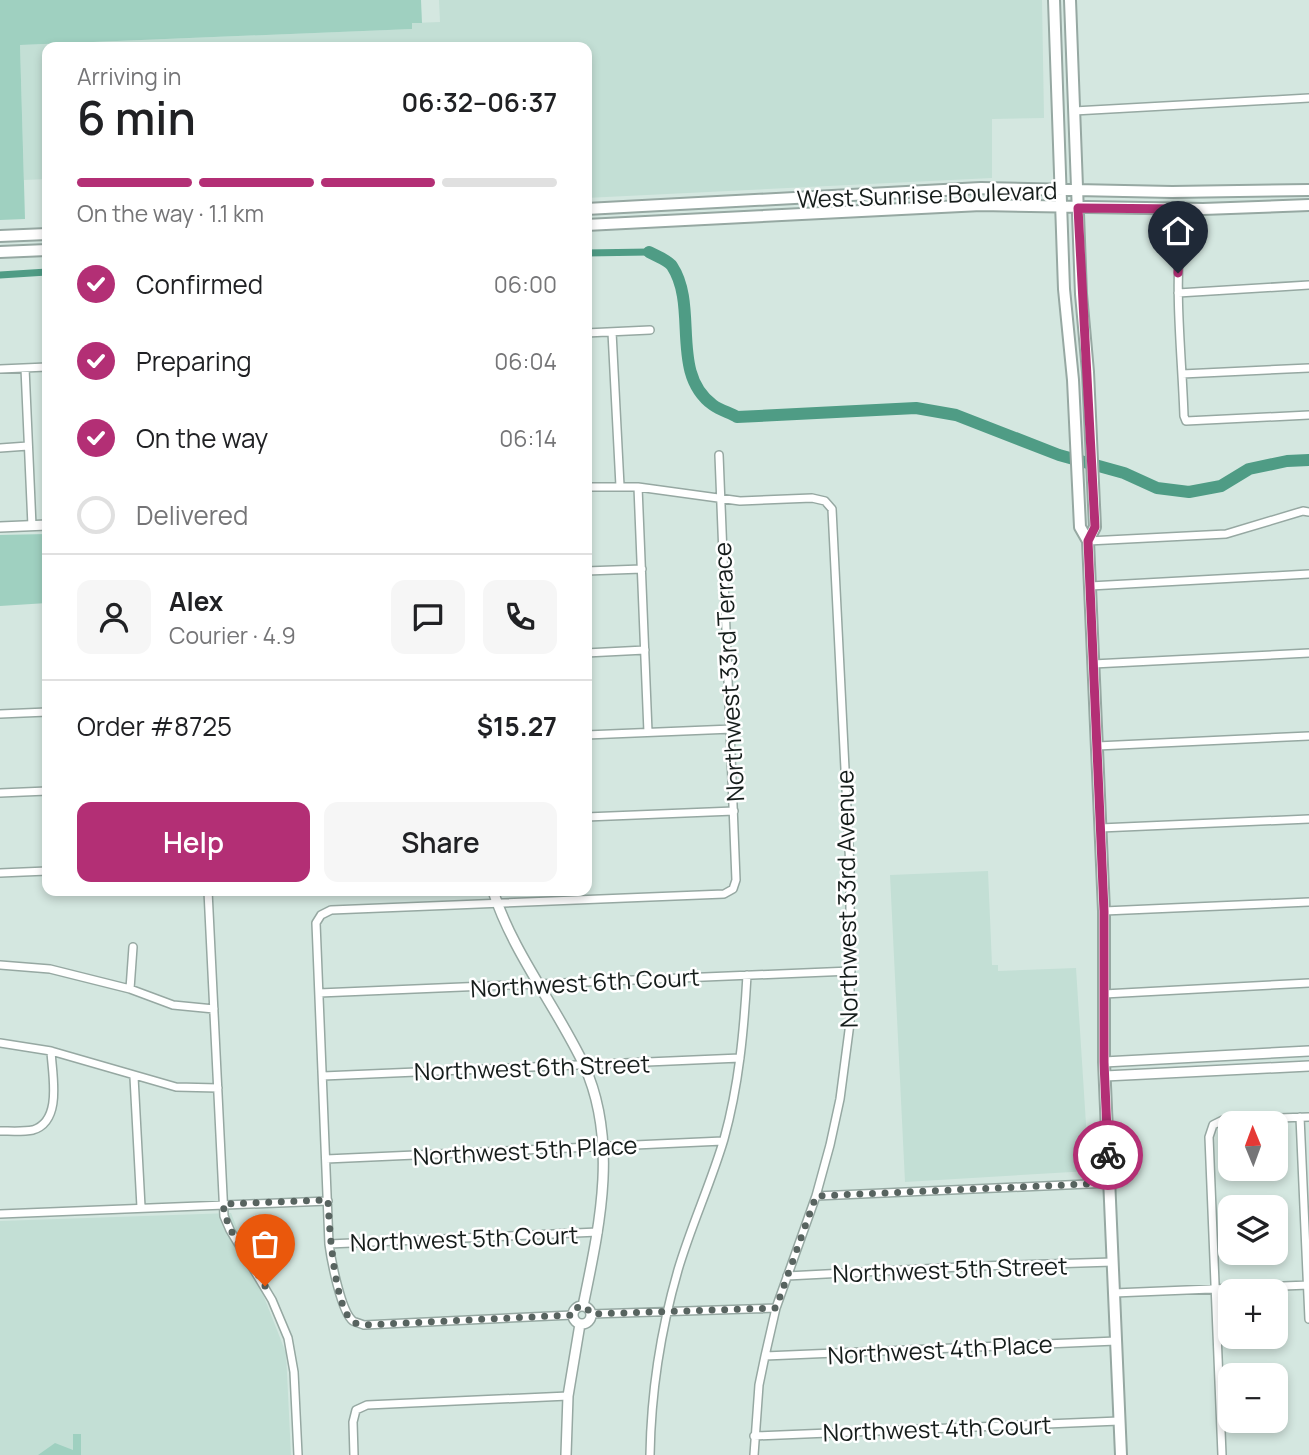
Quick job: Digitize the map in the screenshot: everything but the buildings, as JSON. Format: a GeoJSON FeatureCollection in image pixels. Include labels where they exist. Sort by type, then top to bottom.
{"type":"FeatureCollection","features":[{"type":"Feature","properties":{"kind":"main road"},"geometry":{"type":"LineString","coordinates":[[1054,0],[1064,289],[1073,380],[1080,527],[1088,541],[1104,911],[1104,1062],[1121,1455]]}},
{"type":"Feature","properties":{"kind":"main road"},"geometry":{"type":"LineString","coordinates":[[1069,0],[1095,527],[1088,541]]}},
{"type":"Feature","properties":{"kind":"main road","name":"West Sunrise Boulevard"},"geometry":{"type":"LineString","coordinates":[[592,209],[981,188],[1192,192],[1309,190]]}},
{"type":"Feature","properties":{"kind":"main road","name":"West Sunrise Boulevard"},"geometry":{"type":"LineString","coordinates":[[592,225],[981,205],[1158,209],[1309,205]]}},
{"type":"Feature","properties":{"kind":"main road"},"geometry":{"type":"LineString","coordinates":[[0,236],[42,233]]}},
{"type":"Feature","properties":{"kind":"main road"},"geometry":{"type":"LineString","coordinates":[[0,252],[42,250]]}},
{"type":"Feature","properties":{"kind":"main road"},"geometry":{"type":"LineString","coordinates":[[1073,380],[1089,400]]}},
{"type":"Feature","properties":{"kind":"street"},"geometry":{"type":"LineString","coordinates":[[1054,0],[1069,0]]}},
{"type":"Feature","properties":{"kind":"street"},"geometry":{"type":"LineString","coordinates":[[1074,111],[1309,98]]}},
{"type":"Feature","properties":{"kind":"street"},"geometry":{"type":"LineString","coordinates":[[1158,209],[1174,236],[1178,249]]}},
{"type":"Feature","properties":{"kind":"street"},"geometry":{"type":"LineString","coordinates":[[1182,209],[1178,222],[1178,293],[1186,421],[1309,415]]}},
{"type":"Feature","properties":{"kind":"street"},"geometry":{"type":"LineString","coordinates":[[1178,293],[1309,285]]}},
{"type":"Feature","properties":{"kind":"street"},"geometry":{"type":"LineString","coordinates":[[592,333],[650,330]]}},
{"type":"Feature","properties":{"kind":"street"},"geometry":{"type":"LineString","coordinates":[[612,332],[620,486]]}},
{"type":"Feature","properties":{"kind":"street"},"geometry":{"type":"LineString","coordinates":[[0,369],[42,367]]}},
{"type":"Feature","properties":{"kind":"street"},"geometry":{"type":"LineString","coordinates":[[25,368],[32,526]]}},
{"type":"Feature","properties":{"kind":"street"},"geometry":{"type":"LineString","coordinates":[[1182,374],[1309,368]]}},
{"type":"Feature","properties":{"kind":"street"},"geometry":{"type":"LineString","coordinates":[[0,448],[28,446]]}},
{"type":"Feature","properties":{"kind":"street","name":"Northwest 33rd Terrace"},"geometry":{"type":"LineString","coordinates":[[496,903],[724,894],[733,889],[736,880],[732,729],[719,455]]}},
{"type":"Feature","properties":{"kind":"street"},"geometry":{"type":"LineString","coordinates":[[638,486],[648,732]]}},
{"type":"Feature","properties":{"kind":"street"},"geometry":{"type":"LineString","coordinates":[[592,487],[638,486],[720,499]]}},
{"type":"Feature","properties":{"kind":"street","name":"Northwest 33rd Avenue"},"geometry":{"type":"LineString","coordinates":[[720,499],[740,501],[812,498],[825,501],[832,509],[850,869],[850,1023],[840,1099],[816,1196],[776,1308],[765,1356],[754,1455]]}},
{"type":"Feature","properties":{"kind":"street"},"geometry":{"type":"LineString","coordinates":[[1088,541],[1226,534],[1303,511],[1309,512]]}},
{"type":"Feature","properties":{"kind":"street"},"geometry":{"type":"LineString","coordinates":[[0,527],[42,525]]}},
{"type":"Feature","properties":{"kind":"street"},"geometry":{"type":"LineString","coordinates":[[592,571],[642,569]]}},
{"type":"Feature","properties":{"kind":"street"},"geometry":{"type":"LineString","coordinates":[[1090,586],[1309,574]]}},
{"type":"Feature","properties":{"kind":"street"},"geometry":{"type":"LineString","coordinates":[[592,653],[645,650]]}},
{"type":"Feature","properties":{"kind":"street"},"geometry":{"type":"LineString","coordinates":[[1093,664],[1309,653]]}},
{"type":"Feature","properties":{"kind":"street"},"geometry":{"type":"LineString","coordinates":[[0,714],[42,712]]}},
{"type":"Feature","properties":{"kind":"street"},"geometry":{"type":"LineString","coordinates":[[592,735],[732,729]]}},
{"type":"Feature","properties":{"kind":"street"},"geometry":{"type":"LineString","coordinates":[[1097,746],[1309,736]]}},
{"type":"Feature","properties":{"kind":"street"},"geometry":{"type":"LineString","coordinates":[[0,793],[42,791]]}},
{"type":"Feature","properties":{"kind":"street"},"geometry":{"type":"LineString","coordinates":[[592,817],[734,811]]}},
{"type":"Feature","properties":{"kind":"street"},"geometry":{"type":"LineString","coordinates":[[1100,828],[1309,819]]}},
{"type":"Feature","properties":{"kind":"street"},"geometry":{"type":"LineString","coordinates":[[0,873],[42,871]]}},
{"type":"Feature","properties":{"kind":"street"},"geometry":{"type":"LineString","coordinates":[[208,896],[224,1216],[257,1272],[288,1338],[298,1455]]}},
{"type":"Feature","properties":{"kind":"street"},"geometry":{"type":"LineString","coordinates":[[494,896],[538,985],[583,1065],[596,1106],[603,1147],[603,1190],[598,1232],[583,1306]]}},
{"type":"Feature","properties":{"kind":"street"},"geometry":{"type":"LineString","coordinates":[[1104,911],[1309,902]]}},
{"type":"Feature","properties":{"kind":"street"},"geometry":{"type":"LineString","coordinates":[[496,903],[331,910],[321,915],[317,923],[331,1258],[346,1312],[354,1322],[364,1325],[573,1315]]}},
{"type":"Feature","properties":{"kind":"street"},"geometry":{"type":"LineString","coordinates":[[130,989],[133,947]]}},
{"type":"Feature","properties":{"kind":"street"},"geometry":{"type":"LineString","coordinates":[[0,965],[50,969],[130,989],[173,1005],[214,1009]]}},
{"type":"Feature","properties":{"kind":"street","name":"Northwest 6th Court"},"geometry":{"type":"LineString","coordinates":[[319,993],[851,971]]}},
{"type":"Feature","properties":{"kind":"street"},"geometry":{"type":"LineString","coordinates":[[650,1455],[659,1357],[668,1311],[734,1099],[747,975]]}},
{"type":"Feature","properties":{"kind":"street"},"geometry":{"type":"LineString","coordinates":[[1104,994],[1309,983]]}},
{"type":"Feature","properties":{"kind":"street"},"geometry":{"type":"LineString","coordinates":[[0,1043],[51,1051],[176,1087],[218,1088]]}},
{"type":"Feature","properties":{"kind":"street"},"geometry":{"type":"LineString","coordinates":[[0,1131],[33,1130],[47,1121],[53,1110],[51,1051]]}},
{"type":"Feature","properties":{"kind":"street"},"geometry":{"type":"LineString","coordinates":[[1104,1062],[1309,1051]]}},
{"type":"Feature","properties":{"kind":"street","name":"Northwest 6th Street"},"geometry":{"type":"LineString","coordinates":[[323,1076],[740,1058]]}},
{"type":"Feature","properties":{"kind":"street"},"geometry":{"type":"LineString","coordinates":[[1105,1076],[1309,1066]]}},
{"type":"Feature","properties":{"kind":"street"},"geometry":{"type":"LineString","coordinates":[[134,1077],[141,1208]]}},
{"type":"Feature","properties":{"kind":"street"},"geometry":{"type":"LineString","coordinates":[[1300,1117],[1309,1319]]}},
{"type":"Feature","properties":{"kind":"street"},"geometry":{"type":"LineString","coordinates":[[1222,1455],[1209,1136],[1213,1125],[1223,1120],[1309,1117]]}},
{"type":"Feature","properties":{"kind":"street","name":"Northwest 5th Place"},"geometry":{"type":"LineString","coordinates":[[326,1159],[723,1141]]}},
{"type":"Feature","properties":{"kind":"street"},"geometry":{"type":"LineString","coordinates":[[816,1196],[1110,1183]]}},
{"type":"Feature","properties":{"kind":"street"},"geometry":{"type":"LineString","coordinates":[[0,1214],[328,1200]]}},
{"type":"Feature","properties":{"kind":"street","name":"Northwest 5th Court"},"geometry":{"type":"LineString","coordinates":[[329,1244],[598,1232]]}},
{"type":"Feature","properties":{"kind":"street","name":"Northwest 5th Street"},"geometry":{"type":"LineString","coordinates":[[787,1276],[1113,1262]]}},
{"type":"Feature","properties":{"kind":"street"},"geometry":{"type":"LineString","coordinates":[[1114,1293],[1308,1285]]}},
{"type":"Feature","properties":{"kind":"street"},"geometry":{"type":"LineString","coordinates":[[583,1306],[589,1309],[591,1314],[589,1321],[580,1324],[574,1320],[573,1315],[575,1309],[583,1306]]}},
{"type":"Feature","properties":{"kind":"street"},"geometry":{"type":"LineString","coordinates":[[591,1314],[776,1308]]}},
{"type":"Feature","properties":{"kind":"street"},"geometry":{"type":"LineString","coordinates":[[566,1455],[569,1396],[580,1324]]}},
{"type":"Feature","properties":{"kind":"street","name":"Northwest 4th Place"},"geometry":{"type":"LineString","coordinates":[[765,1356],[1116,1341]]}},
{"type":"Feature","properties":{"kind":"street"},"geometry":{"type":"LineString","coordinates":[[354,1455],[353,1422],[356,1410],[367,1405],[569,1396]]}},
{"type":"Feature","properties":{"kind":"street","name":"Northwest 4th Court"},"geometry":{"type":"LineString","coordinates":[[754,1436],[1119,1421]]}},
{"type":"Feature","properties":{"kind":"shaded area"},"geometry":{"type":"Polygon","coordinates":[[[439,0],[1042,0],[1044,118],[992,119],[992,178],[592,198],[592,42],[94,42],[412,29],[412,23],[440,22],[439,0]]]}},
{"type":"Feature","properties":{"kind":"shaded area"},"geometry":{"type":"Polygon","coordinates":[[[42,44],[42,179],[24,180],[20,45],[42,44]]]}},
{"type":"Feature","properties":{"kind":"shaded area"},"geometry":{"type":"Polygon","coordinates":[[[988,871],[992,965],[998,965],[998,971],[1076,968],[1089,1171],[905,1182],[890,875],[988,871]]]}},
{"type":"Feature","properties":{"kind":"shaded area"},"geometry":{"type":"Polygon","coordinates":[[[231,1213],[286,1353],[291,1455],[0,1455],[0,1221],[231,1213]]]}},
{"type":"Feature","properties":{"kind":"green space"},"geometry":{"type":"Polygon","coordinates":[[[0,0],[421,0],[422,23],[412,23],[412,29],[42,42],[20,45],[25,219],[0,220],[0,0]]]}},
{"type":"Feature","properties":{"kind":"green space"},"geometry":{"type":"Polygon","coordinates":[[[42,534],[42,603],[0,606],[0,535],[42,534]]]}},
{"type":"Feature","properties":{"kind":"green space"},"geometry":{"type":"Polygon","coordinates":[[[73,1434],[81,1434],[81,1455],[38,1455],[55,1443],[73,1450],[73,1434]]]}},
{"type":"Feature","properties":{"kind":"waterway"},"geometry":{"type":"LineString","coordinates":[[592,253],[649,252]]}},
{"type":"Feature","properties":{"kind":"waterway"},"geometry":{"type":"LineString","coordinates":[[649,252],[670,264],[680,282],[688,358],[692,376],[700,392],[713,405],[737,417],[916,408],[956,415],[1059,455],[1124,473],[1157,488],[1189,492],[1221,486],[1249,469],[1287,461],[1309,460]]}},
{"type":"Feature","properties":{"kind":"waterway"},"geometry":{"type":"LineString","coordinates":[[0,275],[42,272]]}},
{"type":"Feature","properties":{"kind":"way so far"},"geometry":{"type":"LineString","coordinates":[[265,1286],[230,1230],[224,1216],[223,1204],[328,1200],[331,1258],[346,1312],[354,1322],[364,1325],[573,1315],[575,1309],[580,1306],[586,1307],[591,1314],[776,1308],[816,1196],[1110,1183],[1108,1155]]}},
{"type":"Feature","properties":{"kind":"route"},"geometry":{"type":"LineString","coordinates":[[1108,1155],[1104,1062],[1104,911],[1088,541],[1095,527],[1078,208],[1182,209],[1178,222],[1178,273]]}}]}
